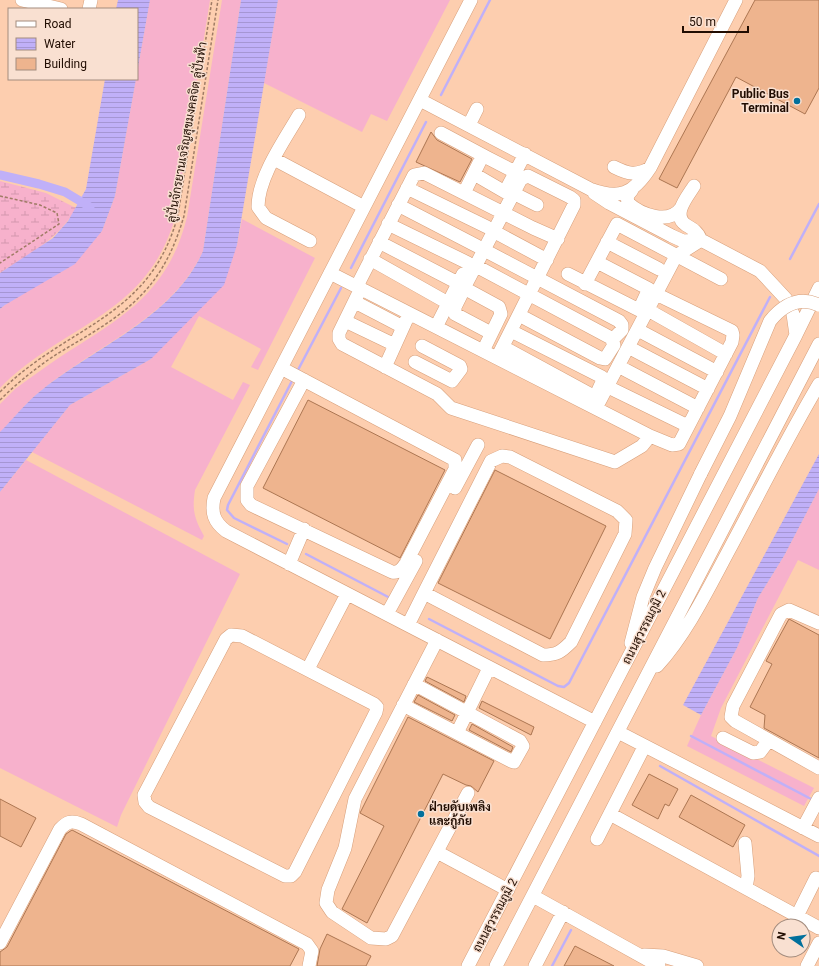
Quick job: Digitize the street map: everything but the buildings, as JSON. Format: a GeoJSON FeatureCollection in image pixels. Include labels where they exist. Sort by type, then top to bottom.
{"type":"FeatureCollection","features":[{"type":"Feature","properties":{"kind":"street"},"geometry":{"type":"LineString","coordinates":[[22,0],[57,8]]}},
{"type":"Feature","properties":{"kind":"street"},"geometry":{"type":"LineString","coordinates":[[471,0],[214,498],[212,509],[214,518],[226,531],[595,722]]}},
{"type":"Feature","properties":{"kind":"street"},"geometry":{"type":"LineString","coordinates":[[725,0],[728,9],[727,17]]}},
{"type":"Feature","properties":{"kind":"street"},"geometry":{"type":"LineString","coordinates":[[694,186],[681,208],[670,217],[656,217],[628,203],[627,196],[642,180],[650,168],[736,0]]}},
{"type":"Feature","properties":{"kind":"street"},"geometry":{"type":"LineString","coordinates":[[420,100],[543,163],[590,189],[609,203],[683,241],[701,240]]}},
{"type":"Feature","properties":{"kind":"street"},"geometry":{"type":"LineString","coordinates":[[469,125],[477,109]]}},
{"type":"Feature","properties":{"kind":"street"},"geometry":{"type":"LineString","coordinates":[[299,115],[274,159],[259,193],[258,207],[266,218],[310,242]]}},
{"type":"Feature","properties":{"kind":"street"},"geometry":{"type":"LineString","coordinates":[[441,133],[515,172]]}},
{"type":"Feature","properties":{"kind":"street"},"geometry":{"type":"LineString","coordinates":[[509,193],[515,172],[525,154]]}},
{"type":"Feature","properties":{"kind":"street"},"geometry":{"type":"LineString","coordinates":[[464,193],[481,159],[486,157]]}},
{"type":"Feature","properties":{"kind":"street"},"geometry":{"type":"LineString","coordinates":[[274,159],[364,207]]}},
{"type":"Feature","properties":{"kind":"street"},"geometry":{"type":"LineString","coordinates":[[536,179],[543,163]]}},
{"type":"Feature","properties":{"kind":"street"},"geometry":{"type":"LineString","coordinates":[[614,167],[631,174],[637,174],[650,168]]}},
{"type":"Feature","properties":{"kind":"street"},"geometry":{"type":"LineString","coordinates":[[558,239],[424,173],[414,175],[370,259],[355,302],[339,333],[339,339],[342,344],[437,394],[450,408],[615,462],[642,446],[650,436]]}},
{"type":"Feature","properties":{"kind":"street"},"geometry":{"type":"LineString","coordinates":[[474,174],[509,193],[536,205]]}},
{"type":"Feature","properties":{"kind":"street"},"geometry":{"type":"LineString","coordinates":[[491,333],[456,314],[455,307],[461,286],[509,193],[523,177],[528,176],[574,200],[573,211],[500,352]]}},
{"type":"Feature","properties":{"kind":"street"},"geometry":{"type":"LineString","coordinates":[[407,188],[490,229],[547,260]]}},
{"type":"Feature","properties":{"kind":"street"},"geometry":{"type":"LineString","coordinates":[[590,189],[609,194],[619,194],[632,190]]}},
{"type":"Feature","properties":{"kind":"street"},"geometry":{"type":"LineString","coordinates":[[398,205],[619,321],[622,325],[622,330],[615,337],[611,338]]}},
{"type":"Feature","properties":{"kind":"street"},"geometry":{"type":"LineString","coordinates":[[681,208],[681,220],[696,232],[701,240],[760,271],[775,285],[786,299],[793,314],[796,335]]}},
{"type":"Feature","properties":{"kind":"street"},"geometry":{"type":"LineString","coordinates":[[388,224],[472,264],[611,338],[614,345],[605,359],[600,358],[519,315]]}},
{"type":"Feature","properties":{"kind":"street"},"geometry":{"type":"LineString","coordinates":[[585,284],[617,224],[721,279]]}},
{"type":"Feature","properties":{"kind":"street"},"geometry":{"type":"LineString","coordinates":[[594,404],[608,387],[648,310],[659,269],[672,253],[701,240]]}},
{"type":"Feature","properties":{"kind":"street"},"geometry":{"type":"LineString","coordinates":[[379,242],[499,307],[500,314],[483,351]]}},
{"type":"Feature","properties":{"kind":"street"},"geometry":{"type":"LineString","coordinates":[[607,242],[659,269]]}},
{"type":"Feature","properties":{"kind":"street"},"geometry":{"type":"LineString","coordinates":[[568,274],[585,284],[639,310],[653,291],[672,253]]}},
{"type":"Feature","properties":{"kind":"street"},"geometry":{"type":"LineString","coordinates":[[370,259],[448,303]]}},
{"type":"Feature","properties":{"kind":"street"},"geometry":{"type":"LineString","coordinates":[[330,273],[483,351],[500,352],[650,436],[668,444],[679,444],[717,372],[734,335],[732,331],[597,262]]}},
{"type":"Feature","properties":{"kind":"street"},"geometry":{"type":"LineString","coordinates":[[436,327],[448,303],[461,286]]}},
{"type":"Feature","properties":{"kind":"street","name":"ถนนสุวรรณภูมิ 2"},"geometry":{"type":"LineString","coordinates":[[468,966],[819,288]]}},
{"type":"Feature","properties":{"kind":"street"},"geometry":{"type":"LineString","coordinates":[[626,662],[646,590],[655,568],[730,416],[770,321],[777,312],[793,302],[802,300],[819,305]]}},
{"type":"Feature","properties":{"kind":"street"},"geometry":{"type":"LineString","coordinates":[[355,302],[403,327]]}},
{"type":"Feature","properties":{"kind":"street"},"geometry":{"type":"LineString","coordinates":[[648,310],[726,354]]}},
{"type":"Feature","properties":{"kind":"street"},"geometry":{"type":"LineString","coordinates":[[385,367],[410,314]]}},
{"type":"Feature","properties":{"kind":"street"},"geometry":{"type":"LineString","coordinates":[[345,321],[395,344]]}},
{"type":"Feature","properties":{"kind":"street"},"geometry":{"type":"LineString","coordinates":[[638,330],[717,372]]}},
{"type":"Feature","properties":{"kind":"street"},"geometry":{"type":"LineString","coordinates":[[511,331],[602,377],[594,404]]}},
{"type":"Feature","properties":{"kind":"street"},"geometry":{"type":"LineString","coordinates":[[407,378],[424,342],[460,366],[461,369],[452,381],[415,362]]}},
{"type":"Feature","properties":{"kind":"street","name":"ถนนสุวรรณภูมิ 2"},"geometry":{"type":"LineString","coordinates":[[496,966],[618,732],[643,680],[819,344]]}},
{"type":"Feature","properties":{"kind":"street"},"geometry":{"type":"LineString","coordinates":[[628,347],[708,389]]}},
{"type":"Feature","properties":{"kind":"street"},"geometry":{"type":"LineString","coordinates":[[618,366],[698,408]]}},
{"type":"Feature","properties":{"kind":"street"},"geometry":{"type":"LineString","coordinates":[[281,368],[450,456],[455,460],[455,469],[406,564],[396,573],[251,504],[247,500],[247,486],[304,380]]}},
{"type":"Feature","properties":{"kind":"street"},"geometry":{"type":"LineString","coordinates":[[643,680],[663,659],[709,588],[754,502],[819,384]]}},
{"type":"Feature","properties":{"kind":"street"},"geometry":{"type":"LineString","coordinates":[[608,387],[688,426]]}},
{"type":"Feature","properties":{"kind":"street"},"geometry":{"type":"LineString","coordinates":[[387,614],[478,445]]}},
{"type":"Feature","properties":{"kind":"street"},"geometry":{"type":"LineString","coordinates":[[408,625],[424,593],[491,461],[502,456],[510,457],[618,511],[626,520],[625,534],[571,642],[560,653],[543,655],[424,593]]}},
{"type":"Feature","properties":{"kind":"street"},"geometry":{"type":"LineString","coordinates":[[289,564],[304,529]]}},
{"type":"Feature","properties":{"kind":"street"},"geometry":{"type":"LineString","coordinates":[[308,670],[346,594]]}},
{"type":"Feature","properties":{"kind":"street"},"geometry":{"type":"LineString","coordinates":[[819,623],[789,610],[781,614],[733,706],[732,717],[819,768]]}},
{"type":"Feature","properties":{"kind":"street"},"geometry":{"type":"LineString","coordinates":[[231,635],[242,636],[308,670],[374,704],[376,707],[376,712],[295,872],[291,876],[285,876],[149,807],[145,802],[144,795],[226,639],[231,635]]}},
{"type":"Feature","properties":{"kind":"street"},"geometry":{"type":"LineString","coordinates":[[437,640],[355,799],[345,848],[328,890],[326,903],[332,912],[371,938],[386,938],[392,936],[468,793]]}},
{"type":"Feature","properties":{"kind":"street"},"geometry":{"type":"LineString","coordinates":[[457,733],[489,668]]}},
{"type":"Feature","properties":{"kind":"street"},"geometry":{"type":"LineString","coordinates":[[403,705],[511,761],[514,762],[518,759],[523,743],[414,684]]}},
{"type":"Feature","properties":{"kind":"street"},"geometry":{"type":"LineString","coordinates":[[618,732],[644,747],[819,836]]}},
{"type":"Feature","properties":{"kind":"street"},"geometry":{"type":"LineString","coordinates":[[723,738],[754,753],[760,752],[769,740]]}},
{"type":"Feature","properties":{"kind":"street"},"geometry":{"type":"LineString","coordinates":[[596,839],[644,747]]}},
{"type":"Feature","properties":{"kind":"street"},"geometry":{"type":"LineString","coordinates":[[803,828],[819,798]]}},
{"type":"Feature","properties":{"kind":"street"},"geometry":{"type":"LineString","coordinates":[[610,814],[819,928]]}},
{"type":"Feature","properties":{"kind":"street"},"geometry":{"type":"LineString","coordinates":[[0,943],[60,829],[65,823],[70,821],[86,826],[307,944],[312,951],[309,966]]}},
{"type":"Feature","properties":{"kind":"street"},"geometry":{"type":"LineString","coordinates":[[745,844],[748,876],[746,888]]}},
{"type":"Feature","properties":{"kind":"street"},"geometry":{"type":"LineString","coordinates":[[438,852],[508,890]]}},
{"type":"Feature","properties":{"kind":"street"},"geometry":{"type":"LineString","coordinates":[[797,916],[816,878]]}},
{"type":"Feature","properties":{"kind":"street"},"geometry":{"type":"LineString","coordinates":[[533,896],[659,966]]}},
{"type":"Feature","properties":{"kind":"street"},"geometry":{"type":"LineString","coordinates":[[535,966],[563,912]]}},
{"type":"Feature","properties":{"kind":"street"},"geometry":{"type":"LineString","coordinates":[[806,966],[819,943]]}},
{"type":"Feature","properties":{"kind":"street"},"geometry":{"type":"LineString","coordinates":[[640,955],[663,956],[697,966]]}},
{"type":"Feature","properties":{"kind":"path"},"geometry":{"type":"LineString","coordinates":[[0,392],[11,381],[53,350],[121,306],[142,286],[156,267],[169,245],[178,215],[212,0]]}},
{"type":"Feature","properties":{"kind":"path","name":"ลู่ปั่นจักรยานเจริญสุขมงคลจิต ลู่ปั่นฟ้า"},"geometry":{"type":"LineString","coordinates":[[0,400],[14,386],[56,355],[124,311],[146,290],[161,270],[174,246],[184,216],[218,0]]}},
{"type":"Feature","properties":{"kind":"path"},"geometry":{"type":"LineString","coordinates":[[0,196],[40,205],[52,210],[57,213],[59,224],[0,263]]}},
{"type":"Feature","properties":{"kind":"green space"},"geometry":{"type":"Polygon","coordinates":[[[150,0],[210,0],[176,214],[163,248],[146,275],[125,297],[102,315],[25,366],[0,388],[0,309],[102,231],[115,196],[136,80],[138,80],[138,67],[150,0]]]}},
{"type":"Feature","properties":{"kind":"green space"},"geometry":{"type":"Polygon","coordinates":[[[222,0],[241,0],[203,251],[190,274],[173,294],[153,312],[43,389],[26,404],[0,433],[0,404],[15,389],[103,329],[140,301],[155,285],[168,266],[179,243],[187,217],[222,0]]]}},
{"type":"Feature","properties":{"kind":"green space"},"geometry":{"type":"Polygon","coordinates":[[[278,0],[450,0],[387,121],[371,114],[362,132],[264,83],[278,0]]]}},
{"type":"Feature","properties":{"kind":"green space"},"geometry":{"type":"Polygon","coordinates":[[[0,181],[46,193],[76,208],[61,229],[52,237],[0,273],[0,181]]]}},
{"type":"Feature","properties":{"kind":"green space"},"geometry":{"type":"Polygon","coordinates":[[[242,219],[315,258],[258,370],[251,367],[261,349],[199,316],[171,367],[233,400],[243,382],[250,385],[195,490],[194,509],[196,519],[204,536],[202,540],[32,452],[70,405],[151,359],[237,245],[242,219]]]}},
{"type":"Feature","properties":{"kind":"green space"},"geometry":{"type":"Polygon","coordinates":[[[26,460],[240,574],[121,815],[117,827],[0,768],[0,492],[26,460]]]}},
{"type":"Feature","properties":{"kind":"green space"},"geometry":{"type":"Polygon","coordinates":[[[819,489],[819,570],[798,560],[721,708],[711,736],[814,788],[804,806],[687,746],[701,715],[737,648],[758,598],[784,556],[819,489]]]}},
{"type":"Feature","properties":{"kind":"water"},"geometry":{"type":"Polygon","coordinates":[[[118,0],[150,0],[138,67],[138,8],[116,8],[118,0]]]}},
{"type":"Feature","properties":{"kind":"water"},"geometry":{"type":"Polygon","coordinates":[[[241,0],[278,0],[237,245],[224,285],[151,359],[70,405],[0,492],[0,432],[26,404],[43,389],[64,373],[132,329],[154,312],[173,294],[190,274],[203,251],[241,0]]]}},
{"type":"Feature","properties":{"kind":"water"},"geometry":{"type":"Polygon","coordinates":[[[105,80],[136,80],[115,196],[102,231],[75,264],[0,309],[0,273],[53,238],[68,221],[86,189],[105,80]]]}},
{"type":"Feature","properties":{"kind":"water"},"geometry":{"type":"Polygon","coordinates":[[[819,454],[819,489],[784,556],[758,598],[737,648],[701,715],[683,705],[819,454]]]}},
{"type":"Feature","properties":{"kind":"waterway"},"geometry":{"type":"LineString","coordinates":[[441,95],[490,0]]}},
{"type":"Feature","properties":{"kind":"waterway"},"geometry":{"type":"LineString","coordinates":[[351,268],[426,122]]}},
{"type":"Feature","properties":{"kind":"waterway"},"geometry":{"type":"LineString","coordinates":[[0,175],[65,192],[90,207]]}},
{"type":"Feature","properties":{"kind":"waterway"},"geometry":{"type":"LineString","coordinates":[[790,259],[819,204]]}},
{"type":"Feature","properties":{"kind":"waterway"},"geometry":{"type":"LineString","coordinates":[[298,370],[341,288]]}},
{"type":"Feature","properties":{"kind":"waterway"},"geometry":{"type":"LineString","coordinates":[[429,619],[558,686],[564,687],[569,683],[770,297]]}},
{"type":"Feature","properties":{"kind":"waterway"},"geometry":{"type":"LineString","coordinates":[[287,544],[234,518],[227,510],[228,505],[293,379]]}},
{"type":"Feature","properties":{"kind":"waterway"},"geometry":{"type":"LineString","coordinates":[[306,554],[392,599]]}},
{"type":"Feature","properties":{"kind":"waterway"},"geometry":{"type":"LineString","coordinates":[[691,736],[813,800]]}},
{"type":"Feature","properties":{"kind":"waterway"},"geometry":{"type":"LineString","coordinates":[[660,766],[819,856]]}},
{"type":"Feature","properties":{"kind":"waterway"},"geometry":{"type":"LineString","coordinates":[[552,966],[571,930]]}},
{"type":"Feature","properties":{"kind":"place","name":"Public Bus Terminal"},"geometry":{"type":"Point","coordinates":[797,101]}},
{"type":"Feature","properties":{"kind":"place","name":"ฝ่ายดับเพลิง และกู้ภัย"},"geometry":{"type":"Point","coordinates":[421,814]}}]}
